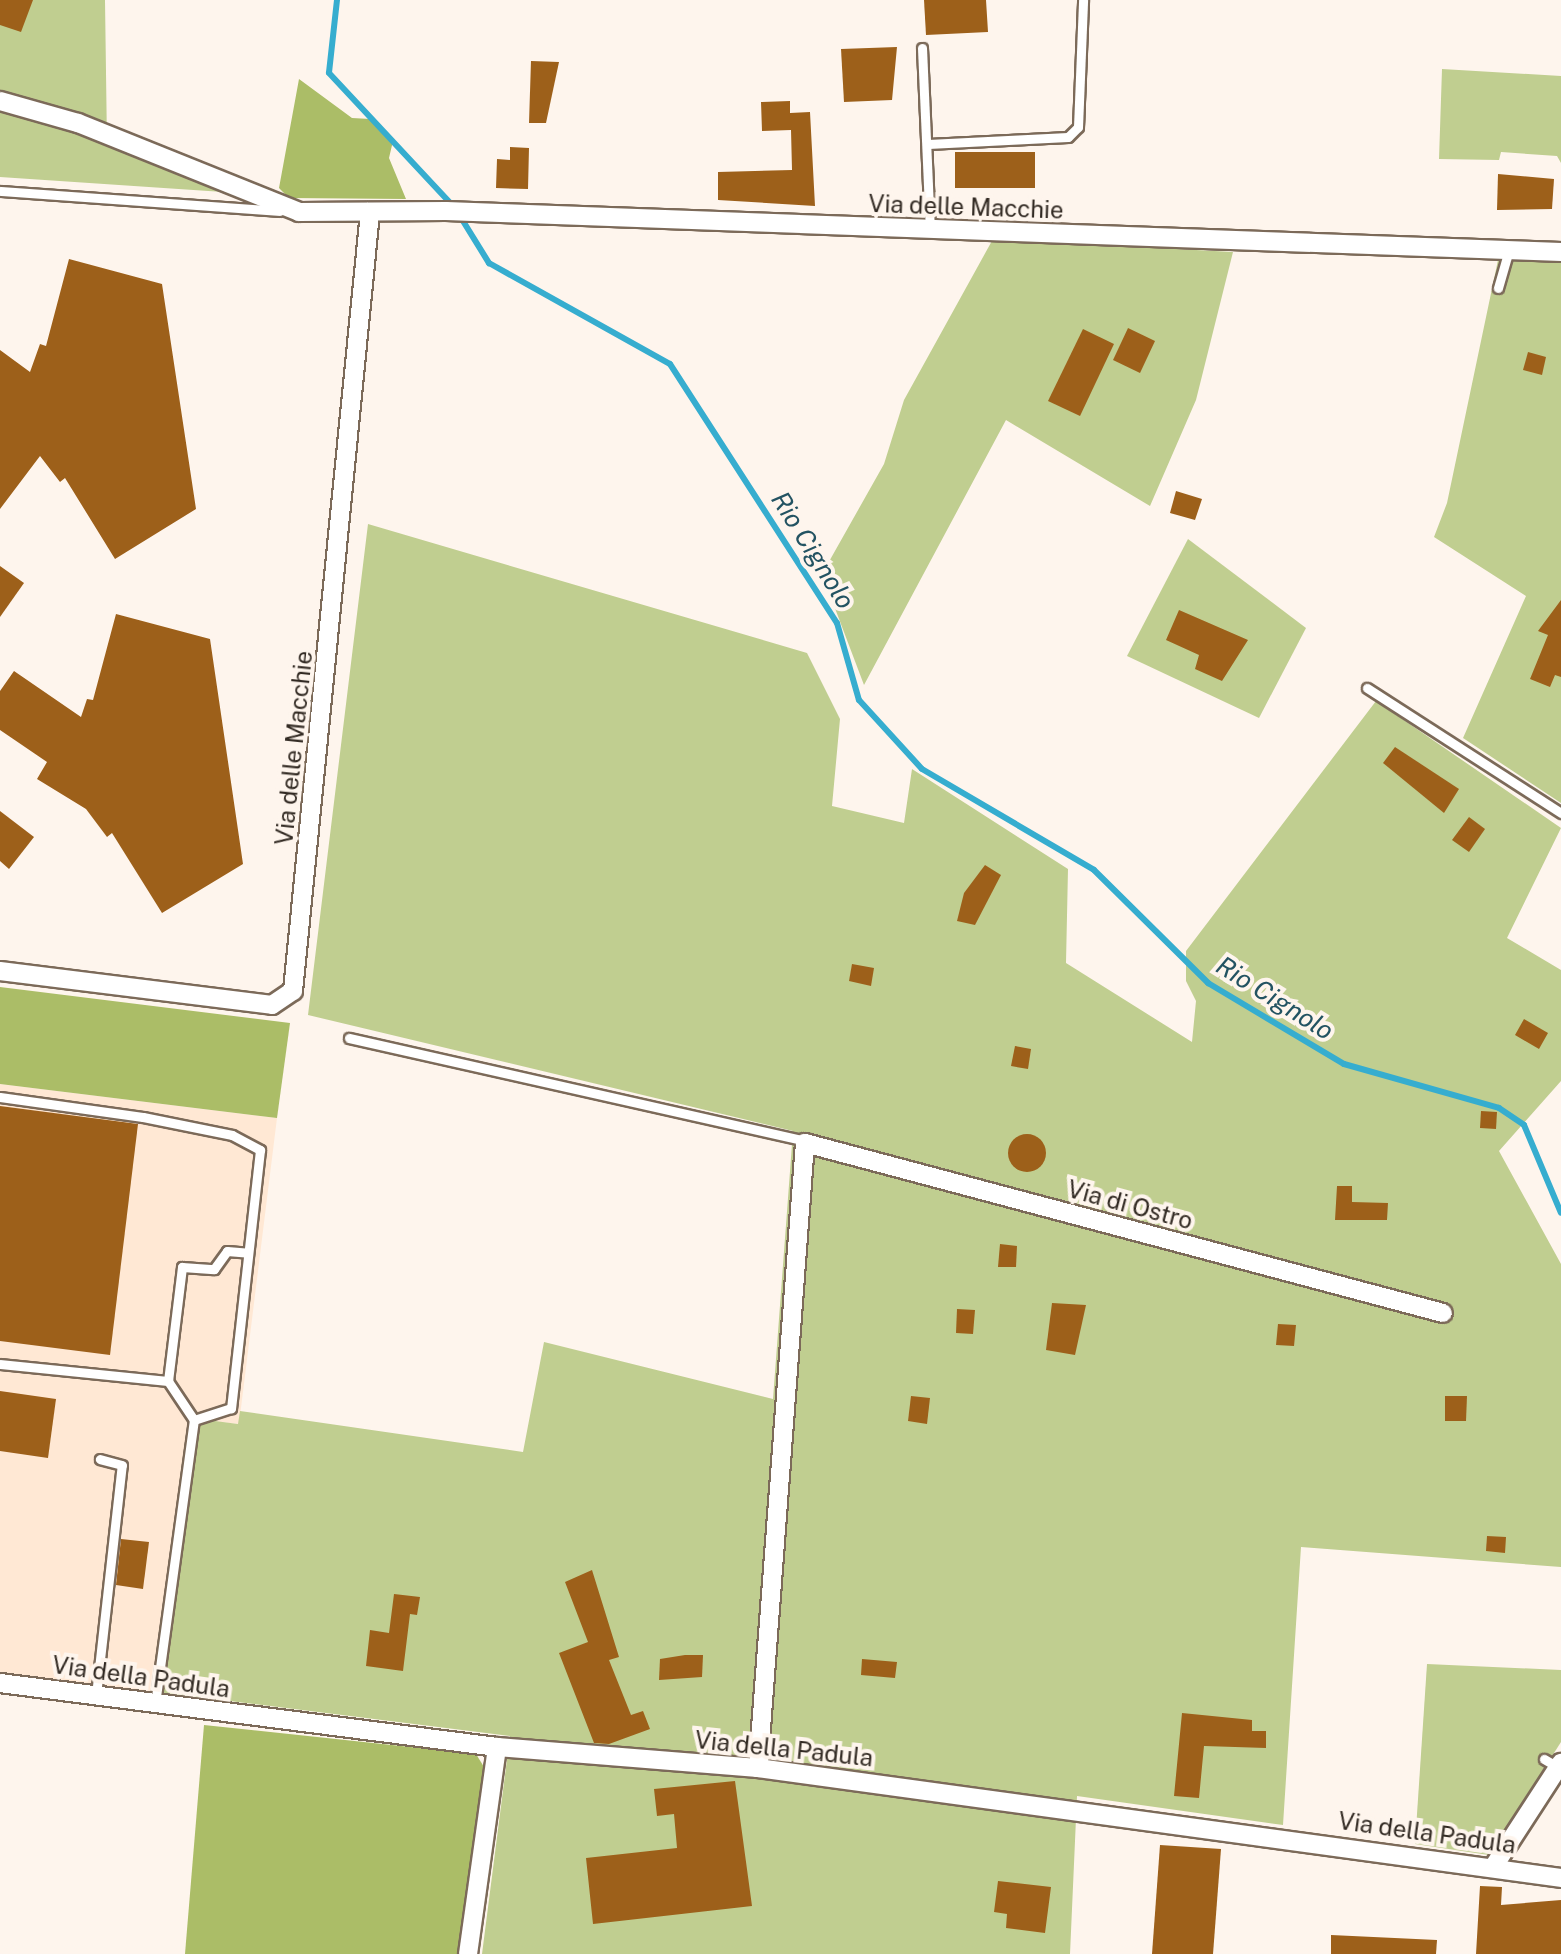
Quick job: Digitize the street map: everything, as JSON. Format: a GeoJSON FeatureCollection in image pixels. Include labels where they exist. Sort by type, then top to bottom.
{"type":"FeatureCollection","features":[{"type":"Feature","properties":{"kind":"street","name":"Via delle Macchie"},"geometry":{"type":"LineString","coordinates":[[0,101],[78,123],[299,212],[446,211],[1561,252]]}},
{"type":"Feature","properties":{"kind":"street","name":"Via delle Macchie"},"geometry":{"type":"LineString","coordinates":[[0,971],[272,1005],[293,991],[370,212]]}},
{"type":"Feature","properties":{"kind":"street","name":"Via di Ostro"},"geometry":{"type":"LineString","coordinates":[[805,1139],[1443,1313]]}},
{"type":"Feature","properties":{"kind":"street"},"geometry":{"type":"LineString","coordinates":[[758,1768],[805,1139]]}},
{"type":"Feature","properties":{"kind":"street","name":"Via della Padula"},"geometry":{"type":"LineString","coordinates":[[0,1683],[497,1747],[758,1768],[1494,1866],[1561,1878]]}},
{"type":"Feature","properties":{"kind":"street"},"geometry":{"type":"LineString","coordinates":[[468,1954],[497,1747]]}},
{"type":"Feature","properties":{"kind":"street"},"geometry":{"type":"LineString","coordinates":[[1494,1866],[1554,1763]]}},
{"type":"Feature","properties":{"kind":"lane"},"geometry":{"type":"LineString","coordinates":[[928,144],[1068,137],[1078,127],[1083,0]]}},
{"type":"Feature","properties":{"kind":"lane"},"geometry":{"type":"LineString","coordinates":[[922,48],[930,230]]}},
{"type":"Feature","properties":{"kind":"lane","name":"Via delle Macchie"},"geometry":{"type":"LineString","coordinates":[[0,191],[299,212]]}},
{"type":"Feature","properties":{"kind":"lane"},"geometry":{"type":"LineString","coordinates":[[1498,288],[1509,250]]}},
{"type":"Feature","properties":{"kind":"lane"},"geometry":{"type":"LineString","coordinates":[[1367,688],[1561,813]]}},
{"type":"Feature","properties":{"kind":"lane"},"geometry":{"type":"LineString","coordinates":[[349,1038],[805,1139]]}},
{"type":"Feature","properties":{"kind":"lane"},"geometry":{"type":"LineString","coordinates":[[0,1097],[158,1120],[232,1135],[260,1150],[231,1408],[194,1420]]}},
{"type":"Feature","properties":{"kind":"lane"},"geometry":{"type":"LineString","coordinates":[[155,1704],[194,1420],[168,1381],[182,1267],[214,1269],[227,1251],[248,1253]]}},
{"type":"Feature","properties":{"kind":"lane"},"geometry":{"type":"LineString","coordinates":[[0,1364],[168,1381]]}},
{"type":"Feature","properties":{"kind":"lane"},"geometry":{"type":"LineString","coordinates":[[96,1695],[122,1465],[100,1459]]}},
{"type":"Feature","properties":{"kind":"shaded area"},"geometry":{"type":"Polygon","coordinates":[[[0,1084],[277,1118],[239,1424],[193,1419],[157,1692],[0,1672],[0,1084]]]}},
{"type":"Feature","properties":{"kind":"green space"},"geometry":{"type":"Polygon","coordinates":[[[0,0],[105,0],[107,144],[238,193],[0,177],[0,0]]]}},
{"type":"Feature","properties":{"kind":"green space"},"geometry":{"type":"Polygon","coordinates":[[[1442,69],[1561,76],[1561,163],[1557,156],[1501,152],[1499,160],[1439,159],[1442,69]]]}},
{"type":"Feature","properties":{"kind":"green space"},"geometry":{"type":"Polygon","coordinates":[[[299,79],[352,118],[370,119],[393,141],[389,158],[406,199],[289,198],[279,188],[299,79]]]}},
{"type":"Feature","properties":{"kind":"green space"},"geometry":{"type":"Polygon","coordinates":[[[993,239],[1233,252],[1196,400],[1150,506],[1006,420],[864,685],[822,574],[884,464],[904,400],[993,239]]]}},
{"type":"Feature","properties":{"kind":"green space"},"geometry":{"type":"Polygon","coordinates":[[[1498,260],[1561,262],[1561,803],[1463,738],[1526,596],[1434,537],[1447,503],[1498,260]]]}},
{"type":"Feature","properties":{"kind":"green space"},"geometry":{"type":"Polygon","coordinates":[[[368,524],[807,653],[840,719],[832,806],[904,823],[912,769],[1068,869],[1066,963],[1192,1042],[1196,1001],[1186,981],[1186,951],[1376,701],[1561,828],[1507,938],[1561,970],[1561,1081],[1499,1151],[1561,1264],[1561,1567],[1301,1547],[1283,1825],[1077,1796],[1070,1954],[482,1954],[510,1736],[157,1692],[192,1418],[238,1424],[240,1411],[523,1452],[544,1342],[773,1399],[793,1131],[308,1015],[368,524]]]}},
{"type":"Feature","properties":{"kind":"green space"},"geometry":{"type":"Polygon","coordinates":[[[1188,539],[1306,628],[1259,718],[1127,656],[1188,539]]]}},
{"type":"Feature","properties":{"kind":"green space"},"geometry":{"type":"Polygon","coordinates":[[[0,987],[290,1023],[277,1118],[0,1084],[0,987]]]}},
{"type":"Feature","properties":{"kind":"green space"},"geometry":{"type":"Polygon","coordinates":[[[1427,1664],[1561,1670],[1561,1742],[1489,1855],[1415,1844],[1427,1664]]]}},
{"type":"Feature","properties":{"kind":"green space"},"geometry":{"type":"Polygon","coordinates":[[[204,1725],[476,1754],[484,1767],[458,1954],[185,1954],[204,1725]]]}},
{"type":"Feature","properties":{"kind":"building"},"geometry":{"type":"Polygon","coordinates":[[[0,0],[33,0],[21,32],[0,25],[0,0]]]}},
{"type":"Feature","properties":{"kind":"building"},"geometry":{"type":"Polygon","coordinates":[[[924,0],[986,0],[988,32],[926,35],[924,0]]]}},
{"type":"Feature","properties":{"kind":"building"},"geometry":{"type":"Polygon","coordinates":[[[897,47],[892,100],[844,102],[841,49],[897,47]]]}},
{"type":"Feature","properties":{"kind":"building"},"geometry":{"type":"Polygon","coordinates":[[[531,61],[559,62],[546,123],[529,123],[531,61]]]}},
{"type":"Feature","properties":{"kind":"building"},"geometry":{"type":"Polygon","coordinates":[[[790,101],[790,113],[810,112],[815,206],[718,200],[718,172],[792,170],[791,130],[762,131],[761,102],[790,101]]]}},
{"type":"Feature","properties":{"kind":"building"},"geometry":{"type":"Polygon","coordinates":[[[510,147],[529,148],[528,189],[496,188],[497,159],[510,160],[510,147]]]}},
{"type":"Feature","properties":{"kind":"building"},"geometry":{"type":"Polygon","coordinates":[[[955,152],[1035,152],[1035,188],[955,188],[955,152]]]}},
{"type":"Feature","properties":{"kind":"building"},"geometry":{"type":"Polygon","coordinates":[[[1498,174],[1554,179],[1552,209],[1497,210],[1498,174]]]}},
{"type":"Feature","properties":{"kind":"building"},"geometry":{"type":"Polygon","coordinates":[[[69,259],[162,284],[196,509],[115,559],[65,478],[60,482],[40,456],[0,509],[0,350],[30,372],[40,344],[46,346],[69,259]]]}},
{"type":"Feature","properties":{"kind":"building"},"geometry":{"type":"Polygon","coordinates":[[[1128,328],[1155,341],[1140,373],[1113,360],[1128,328]]]}},
{"type":"Feature","properties":{"kind":"building"},"geometry":{"type":"Polygon","coordinates":[[[1083,329],[1114,344],[1080,416],[1048,401],[1083,329]]]}},
{"type":"Feature","properties":{"kind":"building"},"geometry":{"type":"Polygon","coordinates":[[[1528,352],[1546,357],[1542,375],[1523,370],[1528,352]]]}},
{"type":"Feature","properties":{"kind":"building"},"geometry":{"type":"Polygon","coordinates":[[[1176,491],[1202,499],[1195,520],[1170,513],[1176,491]]]}},
{"type":"Feature","properties":{"kind":"building"},"geometry":{"type":"Polygon","coordinates":[[[0,566],[24,583],[0,617],[0,566]]]}},
{"type":"Feature","properties":{"kind":"building"},"geometry":{"type":"Polygon","coordinates":[[[1561,600],[1561,677],[1555,675],[1550,687],[1530,679],[1548,635],[1538,631],[1561,600]]]}},
{"type":"Feature","properties":{"kind":"building"},"geometry":{"type":"Polygon","coordinates":[[[1179,610],[1248,640],[1222,681],[1195,669],[1199,655],[1166,640],[1179,610]]]}},
{"type":"Feature","properties":{"kind":"building"},"geometry":{"type":"Polygon","coordinates":[[[116,614],[210,639],[243,864],[162,913],[112,833],[107,837],[86,809],[37,779],[47,762],[0,730],[0,691],[14,671],[81,717],[87,699],[93,700],[116,614]]]}},
{"type":"Feature","properties":{"kind":"building"},"geometry":{"type":"Polygon","coordinates":[[[1395,747],[1459,789],[1444,813],[1383,763],[1395,747]]]}},
{"type":"Feature","properties":{"kind":"building"},"geometry":{"type":"Polygon","coordinates":[[[0,811],[34,837],[9,869],[0,861],[0,811]]]}},
{"type":"Feature","properties":{"kind":"building"},"geometry":{"type":"Polygon","coordinates":[[[1469,817],[1485,829],[1469,852],[1452,840],[1469,817]]]}},
{"type":"Feature","properties":{"kind":"building"},"geometry":{"type":"Polygon","coordinates":[[[985,865],[1001,875],[975,925],[957,921],[964,893],[985,865]]]}},
{"type":"Feature","properties":{"kind":"building"},"geometry":{"type":"Polygon","coordinates":[[[852,964],[874,968],[871,986],[849,981],[852,964]]]}},
{"type":"Feature","properties":{"kind":"building"},"geometry":{"type":"Polygon","coordinates":[[[1524,1019],[1548,1033],[1539,1049],[1515,1035],[1524,1019]]]}},
{"type":"Feature","properties":{"kind":"building"},"geometry":{"type":"Polygon","coordinates":[[[1015,1046],[1031,1049],[1028,1069],[1011,1066],[1015,1046]]]}},
{"type":"Feature","properties":{"kind":"building"},"geometry":{"type":"Polygon","coordinates":[[[0,1106],[138,1124],[110,1355],[0,1341],[0,1106]]]}},
{"type":"Feature","properties":{"kind":"building"},"geometry":{"type":"Polygon","coordinates":[[[1481,1111],[1497,1112],[1496,1129],[1480,1128],[1481,1111]]]}},
{"type":"Feature","properties":{"kind":"building"},"geometry":{"type":"Polygon","coordinates":[[[1027,1134],[1040,1140],[1046,1153],[1040,1166],[1027,1172],[1014,1166],[1008,1153],[1014,1140],[1027,1134]]]}},
{"type":"Feature","properties":{"kind":"building"},"geometry":{"type":"Polygon","coordinates":[[[1337,1186],[1352,1186],[1352,1202],[1388,1203],[1387,1220],[1335,1220],[1337,1186]]]}},
{"type":"Feature","properties":{"kind":"building"},"geometry":{"type":"Polygon","coordinates":[[[1000,1244],[1017,1246],[1016,1267],[998,1267],[1000,1244]]]}},
{"type":"Feature","properties":{"kind":"building"},"geometry":{"type":"Polygon","coordinates":[[[1052,1303],[1086,1305],[1075,1355],[1046,1350],[1052,1303]]]}},
{"type":"Feature","properties":{"kind":"building"},"geometry":{"type":"Polygon","coordinates":[[[957,1309],[975,1310],[973,1334],[956,1333],[957,1309]]]}},
{"type":"Feature","properties":{"kind":"building"},"geometry":{"type":"Polygon","coordinates":[[[1278,1324],[1296,1325],[1294,1346],[1276,1345],[1278,1324]]]}},
{"type":"Feature","properties":{"kind":"building"},"geometry":{"type":"Polygon","coordinates":[[[0,1391],[56,1399],[48,1458],[0,1451],[0,1391]]]}},
{"type":"Feature","properties":{"kind":"building"},"geometry":{"type":"Polygon","coordinates":[[[911,1396],[930,1398],[927,1424],[908,1421],[911,1396]]]}},
{"type":"Feature","properties":{"kind":"building"},"geometry":{"type":"Polygon","coordinates":[[[1445,1396],[1467,1396],[1466,1421],[1445,1421],[1445,1396]]]}},
{"type":"Feature","properties":{"kind":"building"},"geometry":{"type":"Polygon","coordinates":[[[1487,1536],[1506,1537],[1505,1553],[1486,1551],[1487,1536]]]}},
{"type":"Feature","properties":{"kind":"building"},"geometry":{"type":"Polygon","coordinates":[[[121,1539],[149,1542],[143,1589],[116,1585],[121,1539]]]}},
{"type":"Feature","properties":{"kind":"building"},"geometry":{"type":"Polygon","coordinates":[[[592,1570],[619,1657],[609,1660],[631,1715],[643,1711],[650,1729],[609,1744],[594,1743],[559,1653],[588,1642],[565,1582],[592,1570]]]}},
{"type":"Feature","properties":{"kind":"building"},"geometry":{"type":"Polygon","coordinates":[[[394,1594],[420,1597],[417,1615],[410,1614],[403,1671],[366,1666],[370,1630],[389,1633],[394,1594]]]}},
{"type":"Feature","properties":{"kind":"building"},"geometry":{"type":"Polygon","coordinates":[[[703,1655],[702,1677],[659,1680],[660,1659],[703,1655]]]}},
{"type":"Feature","properties":{"kind":"building"},"geometry":{"type":"Polygon","coordinates":[[[862,1659],[897,1662],[895,1678],[861,1675],[862,1659]]]}},
{"type":"Feature","properties":{"kind":"building"},"geometry":{"type":"Polygon","coordinates":[[[1182,1713],[1252,1720],[1252,1731],[1266,1731],[1266,1748],[1204,1746],[1199,1798],[1174,1796],[1182,1713]]]}},
{"type":"Feature","properties":{"kind":"building"},"geometry":{"type":"Polygon","coordinates":[[[735,1781],[752,1906],[593,1924],[586,1858],[677,1848],[674,1814],[657,1816],[654,1789],[735,1781]]]}},
{"type":"Feature","properties":{"kind":"building"},"geometry":{"type":"Polygon","coordinates":[[[1160,1845],[1221,1849],[1213,1954],[1152,1954],[1160,1845]]]}},
{"type":"Feature","properties":{"kind":"building"},"geometry":{"type":"Polygon","coordinates":[[[998,1881],[1051,1887],[1045,1933],[1006,1928],[1007,1914],[994,1912],[998,1881]]]}},
{"type":"Feature","properties":{"kind":"building"},"geometry":{"type":"Polygon","coordinates":[[[1480,1886],[1502,1887],[1501,1905],[1561,1900],[1561,1954],[1476,1954],[1480,1886]]]}},
{"type":"Feature","properties":{"kind":"building"},"geometry":{"type":"Polygon","coordinates":[[[1331,1935],[1437,1940],[1436,1954],[1331,1954],[1331,1935]]]}},
{"type":"Feature","properties":{"kind":"waterway","name":"Rio Cignolo"},"geometry":{"type":"LineString","coordinates":[[337,0],[329,73],[455,208],[489,263],[670,364],[837,623],[859,700],[922,769],[1094,870],[1208,983],[1344,1064],[1499,1108],[1524,1125],[1561,1213]]}}]}
